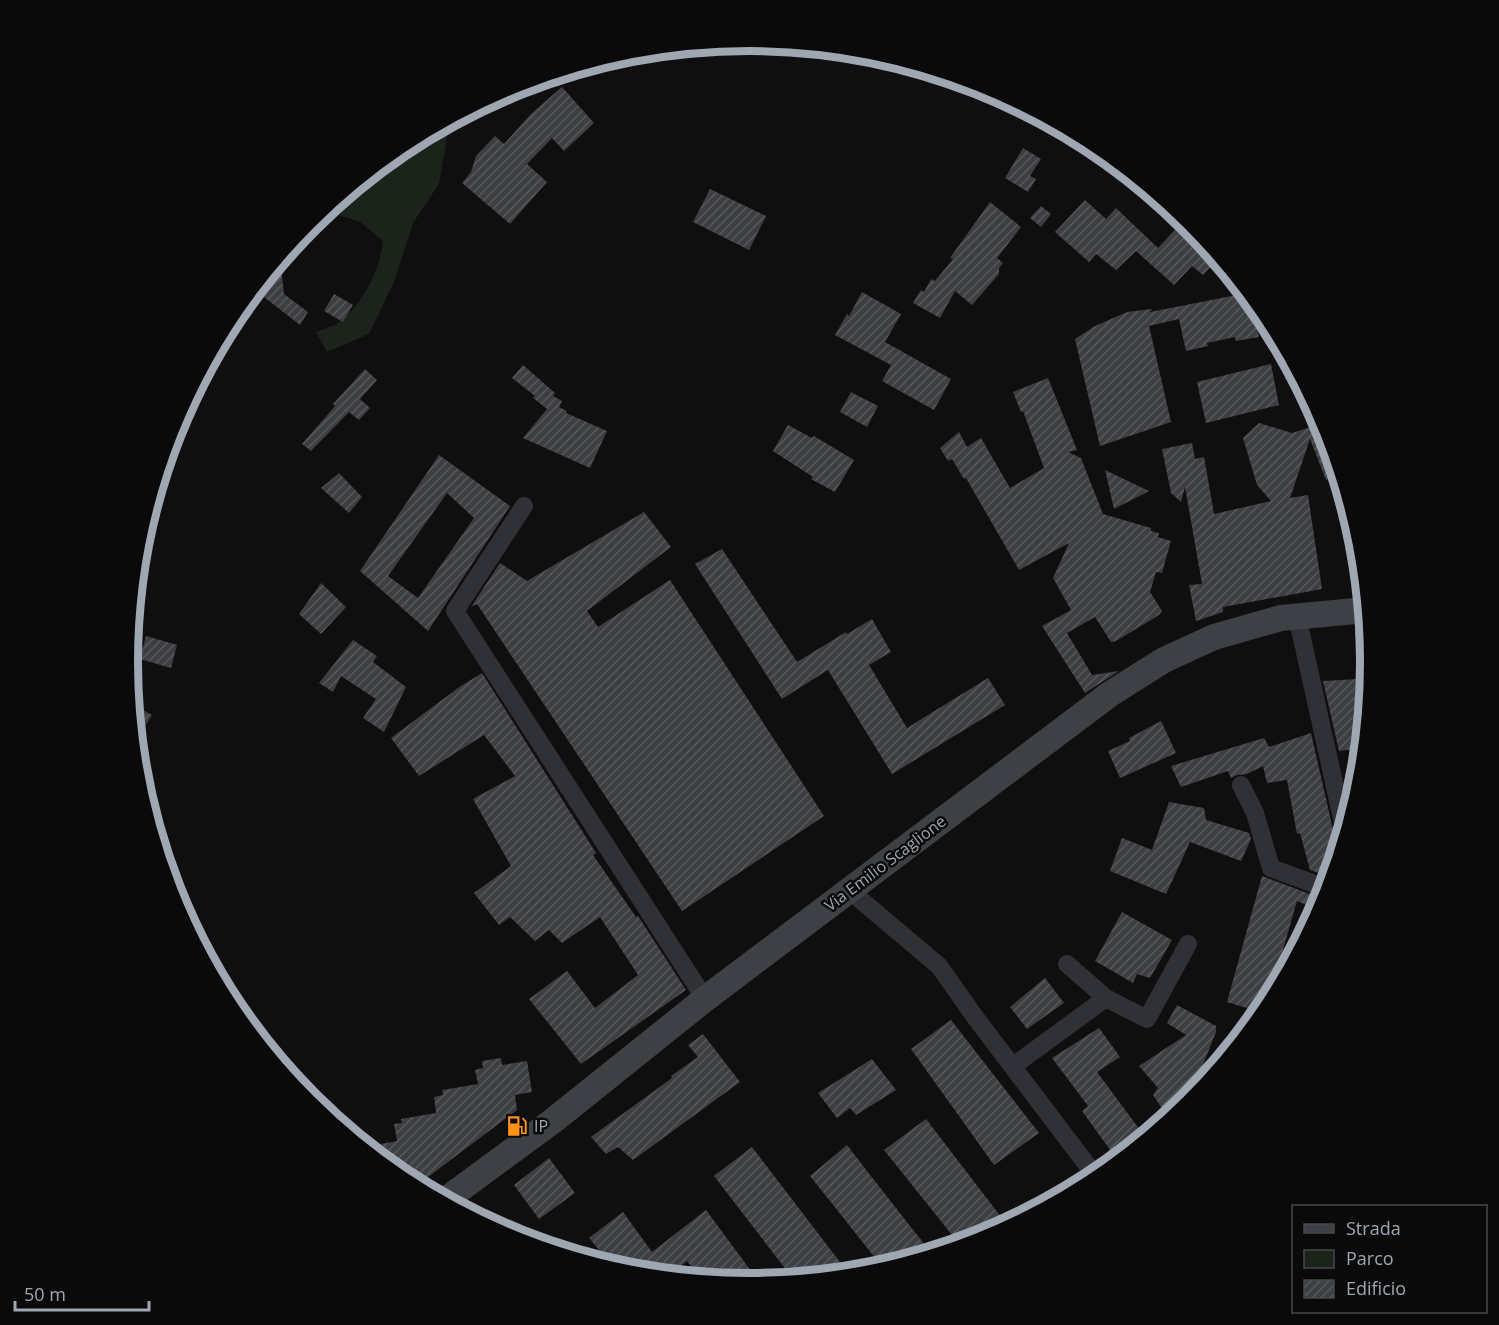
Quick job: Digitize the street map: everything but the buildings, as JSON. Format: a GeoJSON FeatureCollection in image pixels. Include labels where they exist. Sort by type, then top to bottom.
{"type":"FeatureCollection","features":[{"type":"Feature","properties":{"kind":"main road","name":"Via Emilio Scaglione"},"geometry":{"type":"LineString","coordinates":[[451,1196],[554,1120],[705,999],[1110,694],[1164,660],[1214,638],[1281,618],[1359,611]]}},
{"type":"Feature","properties":{"kind":"street"},"geometry":{"type":"LineString","coordinates":[[524,506],[455,611],[705,999]]}},
{"type":"Feature","properties":{"kind":"street"},"geometry":{"type":"LineString","coordinates":[[1297,616],[1341,815]]}},
{"type":"Feature","properties":{"kind":"street"},"geometry":{"type":"LineString","coordinates":[[1241,785],[1255,813],[1271,868],[1319,886]]}},
{"type":"Feature","properties":{"kind":"street"},"geometry":{"type":"LineString","coordinates":[[849,890],[939,966],[1091,1170]]}},
{"type":"Feature","properties":{"kind":"street"},"geometry":{"type":"LineString","coordinates":[[1067,964],[1106,998],[1147,1019],[1188,944]]}},
{"type":"Feature","properties":{"kind":"street"},"geometry":{"type":"LineString","coordinates":[[1014,1066],[1106,998]]}},
{"type":"Feature","properties":{"kind":"green space"},"geometry":{"type":"Polygon","coordinates":[[[528,93],[448,132],[439,184],[413,223],[394,282],[369,334],[327,352],[316,332],[338,323],[347,316],[368,287],[378,264],[383,241],[360,222],[335,213],[377,177],[410,154],[479,114],[528,93]]]}},
{"type":"Feature","properties":{"kind":"place","name":"IP"},"geometry":{"type":"Point","coordinates":[517,1126]}}]}
